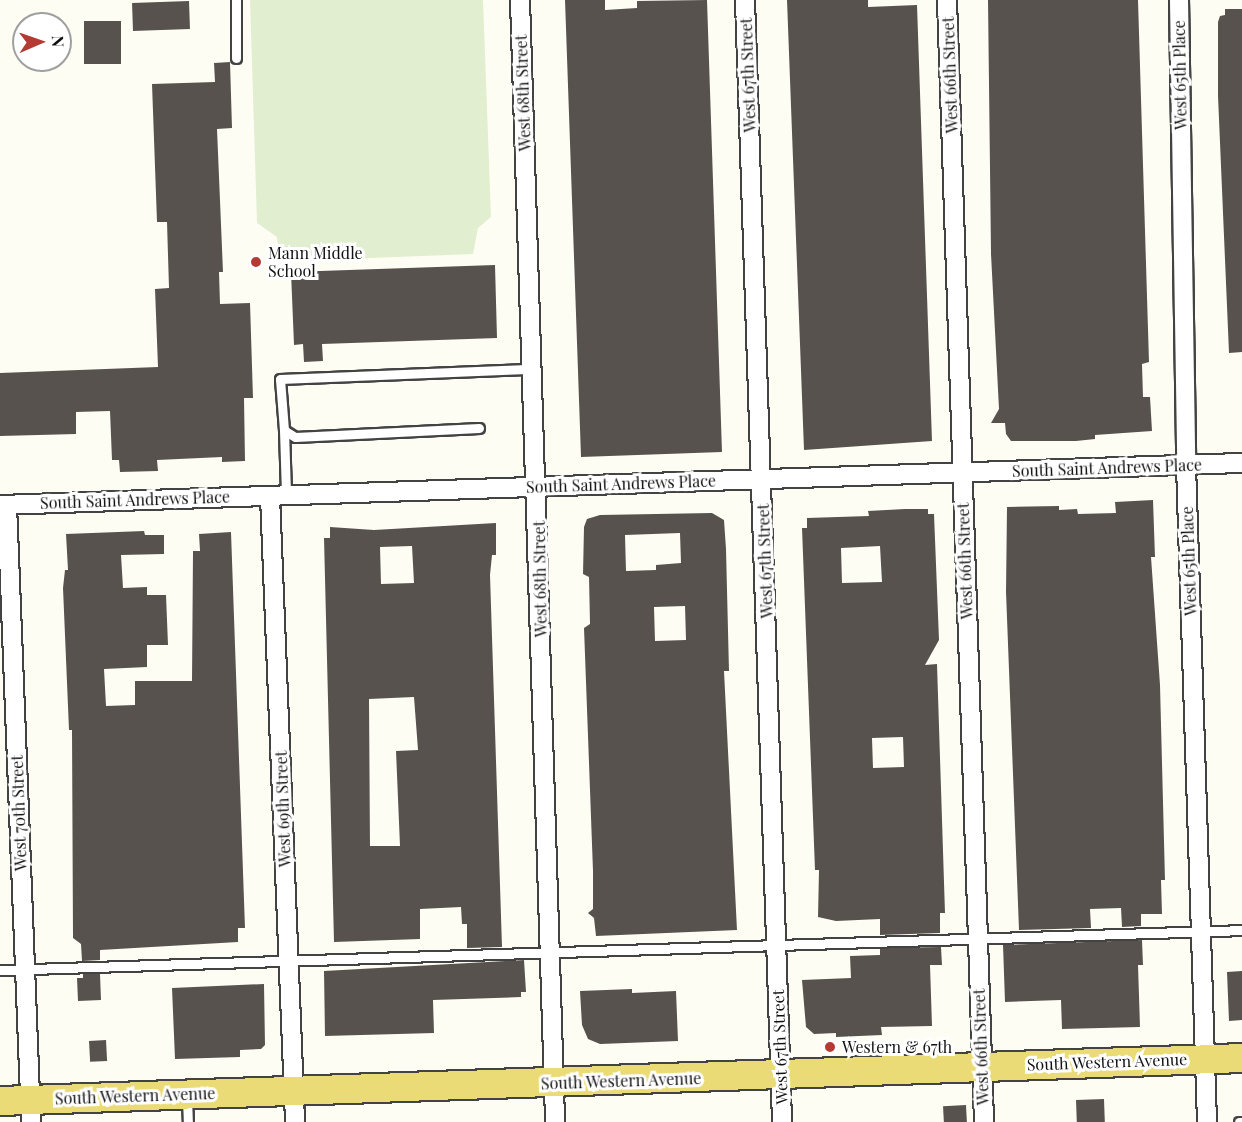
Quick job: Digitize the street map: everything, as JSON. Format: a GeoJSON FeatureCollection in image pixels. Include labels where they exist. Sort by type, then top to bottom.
{"type":"FeatureCollection","features":[{"type":"Feature","properties":{"kind":"main road","name":"South Western Avenue"},"geometry":{"type":"LineString","coordinates":[[0,1101],[31,1111],[188,1108],[294,1092],[780,1076],[981,1066],[1242,1059]]}},
{"type":"Feature","properties":{"kind":"street","name":"West 68th Street"},"geometry":{"type":"LineString","coordinates":[[520,0],[537,487],[548,953],[555,1122]]}},
{"type":"Feature","properties":{"kind":"street","name":"West 67th Street"},"geometry":{"type":"LineString","coordinates":[[745,0],[782,1122]]}},
{"type":"Feature","properties":{"kind":"street","name":"West 66th Street"},"geometry":{"type":"LineString","coordinates":[[948,0],[984,1122]]}},
{"type":"Feature","properties":{"kind":"street","name":"West 65th Place"},"geometry":{"type":"LineString","coordinates":[[1179,0],[1186,465],[1207,1122]]}},
{"type":"Feature","properties":{"kind":"street","name":"South Saint Andrews Place"},"geometry":{"type":"LineString","coordinates":[[3,505],[1242,463]]}},
{"type":"Feature","properties":{"kind":"street","name":"West 69th Street"},"geometry":{"type":"LineString","coordinates":[[278,495],[288,962],[295,1122]]}},
{"type":"Feature","properties":{"kind":"street","name":"West 70th Street"},"geometry":{"type":"LineString","coordinates":[[3,505],[31,1111]]}},
{"type":"Feature","properties":{"kind":"lane"},"geometry":{"type":"LineString","coordinates":[[236,0],[236,58]]}},
{"type":"Feature","properties":{"kind":"lane"},"geometry":{"type":"LineString","coordinates":[[278,495],[285,430],[280,379],[533,369]]}},
{"type":"Feature","properties":{"kind":"lane"},"geometry":{"type":"LineString","coordinates":[[285,430],[295,436],[479,428]]}},
{"type":"Feature","properties":{"kind":"lane"},"geometry":{"type":"LineString","coordinates":[[0,970],[1242,930]]}},
{"type":"Feature","properties":{"kind":"green space"},"geometry":{"type":"Polygon","coordinates":[[[250,0],[483,0],[491,217],[478,228],[473,254],[294,261],[293,252],[278,250],[277,237],[257,223],[250,0]]]}},
{"type":"Feature","properties":{"kind":"building"},"geometry":{"type":"Polygon","coordinates":[[[565,0],[605,0],[605,10],[637,8],[637,1],[707,0],[722,452],[581,457],[565,0]]]}},
{"type":"Feature","properties":{"kind":"building"},"geometry":{"type":"Polygon","coordinates":[[[787,0],[868,0],[868,7],[917,5],[932,441],[804,450],[787,0]]]}},
{"type":"Feature","properties":{"kind":"building"},"geometry":{"type":"Polygon","coordinates":[[[988,0],[1138,0],[1149,362],[1142,364],[1143,397],[1150,397],[1152,431],[1095,435],[1095,439],[1076,441],[1011,441],[1006,434],[1005,423],[991,423],[999,409],[991,254],[988,0]]]}},
{"type":"Feature","properties":{"kind":"building"},"geometry":{"type":"Polygon","coordinates":[[[189,1],[190,29],[133,31],[132,3],[189,1]]]}},
{"type":"Feature","properties":{"kind":"building"},"geometry":{"type":"Polygon","coordinates":[[[1225,9],[1242,9],[1242,352],[1229,353],[1218,96],[1218,22],[1220,16],[1225,15],[1225,9]]]}},
{"type":"Feature","properties":{"kind":"building"},"geometry":{"type":"Polygon","coordinates":[[[84,21],[121,21],[121,64],[84,64],[84,21]]]}},
{"type":"Feature","properties":{"kind":"building"},"geometry":{"type":"Polygon","coordinates":[[[230,62],[232,128],[217,129],[223,272],[219,272],[220,304],[250,303],[253,398],[244,398],[245,461],[222,462],[222,457],[157,460],[158,471],[120,472],[119,460],[112,460],[110,411],[76,412],[76,434],[0,436],[0,373],[158,367],[155,289],[169,288],[167,222],[157,222],[152,84],[215,82],[214,63],[230,62]]]}},
{"type":"Feature","properties":{"kind":"building"},"geometry":{"type":"Polygon","coordinates":[[[495,265],[497,338],[322,344],[323,361],[304,362],[303,344],[294,345],[291,272],[495,265]]]}},
{"type":"Feature","properties":{"kind":"building"},"geometry":{"type":"Polygon","coordinates":[[[1153,500],[1155,557],[1151,557],[1160,685],[1165,880],[1161,880],[1162,914],[1141,914],[1141,926],[1122,927],[1121,908],[1090,909],[1091,928],[1019,930],[1006,592],[1007,507],[1059,506],[1059,510],[1077,509],[1078,514],[1116,513],[1115,502],[1153,500]]]}},
{"type":"Feature","properties":{"kind":"building"},"geometry":{"type":"Polygon","coordinates":[[[928,509],[928,514],[934,514],[939,640],[925,665],[937,664],[945,913],[940,913],[940,933],[880,935],[880,919],[836,921],[818,917],[819,870],[815,870],[802,528],[807,528],[807,518],[869,516],[868,511],[928,509]],[[880,546],[841,548],[842,583],[882,582],[880,546]],[[903,737],[872,738],[873,768],[904,767],[903,737]]]}},
{"type":"Feature","properties":{"kind":"building"},"geometry":{"type":"Polygon","coordinates":[[[712,513],[724,520],[729,671],[724,671],[737,930],[596,936],[594,918],[588,913],[593,909],[593,871],[584,628],[590,624],[589,577],[583,574],[584,527],[587,519],[600,515],[712,513]],[[680,533],[625,535],[626,571],[656,570],[656,565],[681,563],[680,533]],[[685,606],[654,607],[655,641],[686,640],[685,606]]]}},
{"type":"Feature","properties":{"kind":"building"},"geometry":{"type":"Polygon","coordinates":[[[496,523],[496,555],[492,555],[490,575],[502,947],[467,948],[467,924],[462,924],[461,907],[420,909],[420,939],[334,942],[324,538],[330,538],[330,527],[374,530],[496,523]],[[412,546],[380,547],[381,584],[414,583],[412,546]],[[414,697],[369,699],[370,846],[400,846],[396,751],[418,750],[414,697]]]}},
{"type":"Feature","properties":{"kind":"building"},"geometry":{"type":"Polygon","coordinates":[[[144,531],[145,535],[164,535],[164,554],[121,555],[123,588],[147,587],[147,595],[166,595],[168,645],[147,645],[147,667],[104,669],[106,706],[135,705],[135,681],[192,681],[193,551],[200,551],[199,534],[231,532],[245,928],[238,928],[238,942],[100,950],[100,960],[82,961],[81,944],[73,938],[72,730],[69,730],[63,588],[65,570],[68,570],[66,534],[144,531]]]}},
{"type":"Feature","properties":{"kind":"building"},"geometry":{"type":"Polygon","coordinates":[[[1142,940],[1143,965],[1138,965],[1140,1027],[1062,1029],[1061,1000],[1005,1002],[1003,945],[1142,940]]]}},
{"type":"Feature","properties":{"kind":"building"},"geometry":{"type":"Polygon","coordinates":[[[941,947],[942,965],[930,965],[932,1026],[881,1027],[882,1035],[836,1037],[836,1033],[814,1034],[806,1027],[802,980],[851,978],[850,956],[880,955],[880,948],[941,947]]]}},
{"type":"Feature","properties":{"kind":"building"},"geometry":{"type":"Polygon","coordinates":[[[524,960],[526,992],[521,992],[521,997],[433,1000],[434,1033],[325,1036],[324,971],[524,960]]]}},
{"type":"Feature","properties":{"kind":"building"},"geometry":{"type":"Polygon","coordinates":[[[1242,971],[1242,1020],[1229,1021],[1227,972],[1242,971]]]}},
{"type":"Feature","properties":{"kind":"building"},"geometry":{"type":"Polygon","coordinates":[[[83,974],[100,974],[101,1000],[78,1001],[77,978],[83,978],[83,974]]]}},
{"type":"Feature","properties":{"kind":"building"},"geometry":{"type":"Polygon","coordinates":[[[264,984],[265,1045],[261,1049],[240,1050],[240,1057],[175,1059],[172,988],[264,984]]]}},
{"type":"Feature","properties":{"kind":"building"},"geometry":{"type":"Polygon","coordinates":[[[632,989],[632,993],[676,991],[678,1041],[600,1044],[588,1039],[582,1025],[580,991],[632,989]]]}},
{"type":"Feature","properties":{"kind":"building"},"geometry":{"type":"Polygon","coordinates":[[[106,1040],[107,1061],[90,1062],[89,1041],[106,1040]]]}},
{"type":"Feature","properties":{"kind":"building"},"geometry":{"type":"Polygon","coordinates":[[[1104,1099],[1105,1122],[1077,1122],[1076,1100],[1104,1099]]]}},
{"type":"Feature","properties":{"kind":"building"},"geometry":{"type":"Polygon","coordinates":[[[966,1105],[967,1122],[944,1122],[943,1106],[966,1105]]]}},
{"type":"Feature","properties":{"kind":"place","name":"Mann Middle School"},"geometry":{"type":"Point","coordinates":[256,262]}},
{"type":"Feature","properties":{"kind":"place","name":"Western & 67th"},"geometry":{"type":"Point","coordinates":[830,1047]}}]}
